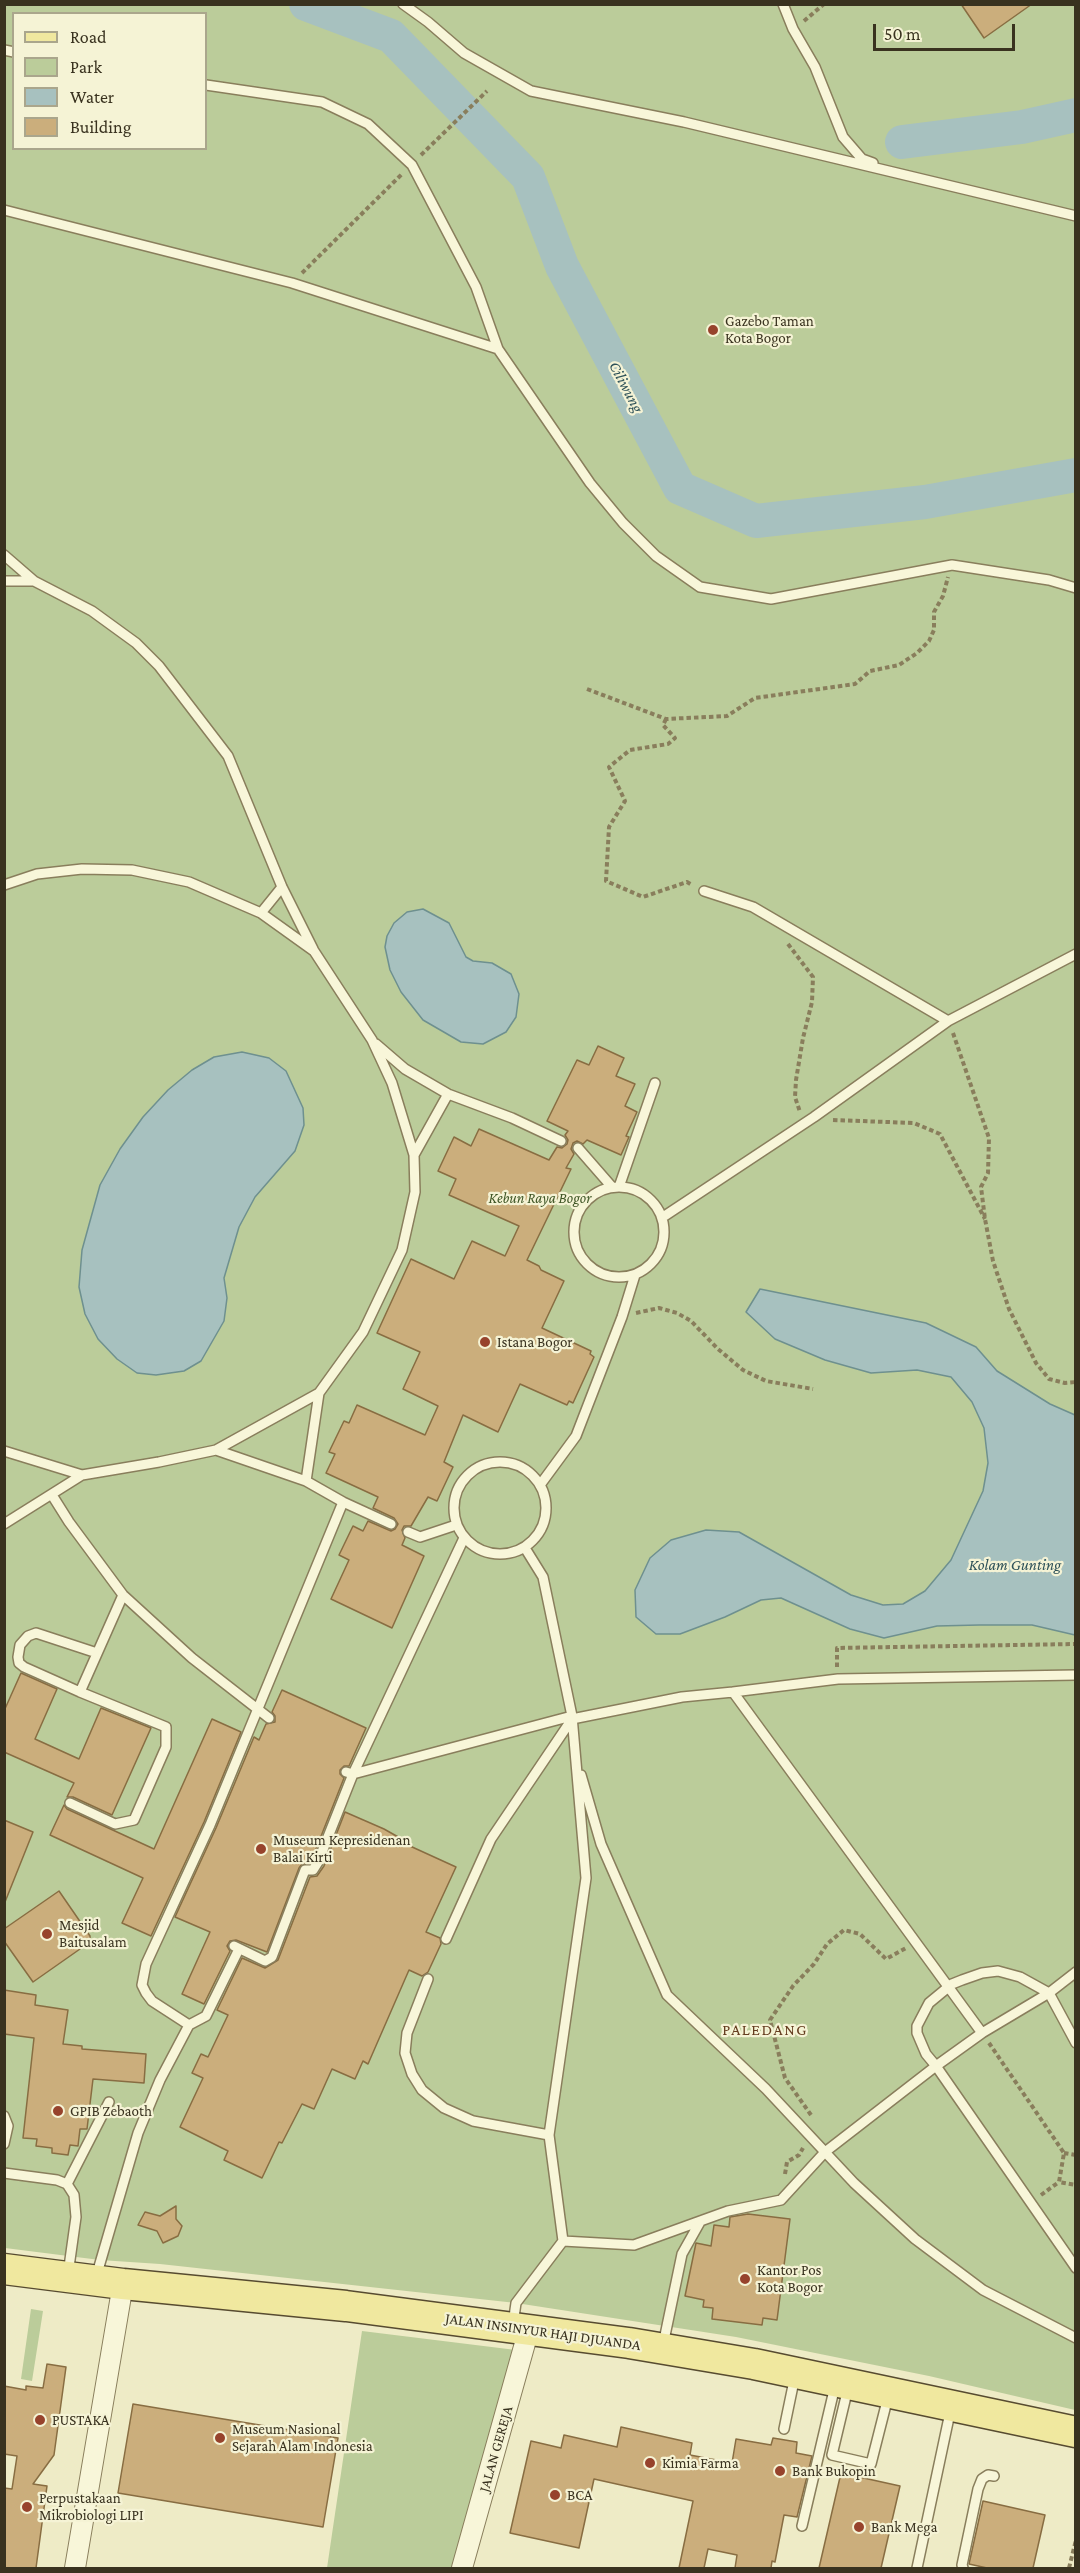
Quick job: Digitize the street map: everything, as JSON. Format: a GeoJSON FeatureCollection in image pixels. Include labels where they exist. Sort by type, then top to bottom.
{"type":"FeatureCollection","features":[{"type":"Feature","properties":{"kind":"main road","name":"JALAN INSINYUR HAJI DJUANDA"},"geometry":{"type":"LineString","coordinates":[[4,2269],[346,2306],[663,2349],[796,2373],[1076,2432]]}},
{"type":"Feature","properties":{"kind":"street"},"geometry":{"type":"LineString","coordinates":[[75,2568],[95,2280]]}},
{"type":"Feature","properties":{"kind":"street","name":"JALAN GEREJA"},"geometry":{"type":"LineString","coordinates":[[462,2568],[521,2328]]}},
{"type":"Feature","properties":{"kind":"lane"},"geometry":{"type":"LineString","coordinates":[[403,4],[464,53],[531,91],[684,122],[1076,216]]}},
{"type":"Feature","properties":{"kind":"lane"},"geometry":{"type":"LineString","coordinates":[[783,4],[793,29],[815,67],[843,137],[862,159],[879,165],[885,171]]}},
{"type":"Feature","properties":{"kind":"lane"},"geometry":{"type":"LineString","coordinates":[[207,85],[322,102],[368,124],[412,165],[476,287],[498,349],[590,483],[623,523],[656,556],[700,587],[771,599],[952,565],[1049,580],[1076,588]]}},
{"type":"Feature","properties":{"kind":"lane"},"geometry":{"type":"LineString","coordinates":[[4,210],[292,283],[498,349]]}},
{"type":"Feature","properties":{"kind":"lane"},"geometry":{"type":"LineString","coordinates":[[4,555],[34,581],[92,611],[136,643],[166,674],[228,756],[282,887],[314,951],[372,1040],[392,1083],[414,1155],[415,1192],[402,1250],[363,1332],[319,1393],[216,1450],[82,1475],[4,1524]]}},
{"type":"Feature","properties":{"kind":"lane"},"geometry":{"type":"LineString","coordinates":[[4,581],[34,581]]}},
{"type":"Feature","properties":{"kind":"lane"},"geometry":{"type":"LineString","coordinates":[[4,885],[48,873],[82,869],[132,870],[189,882],[256,911],[314,951]]}},
{"type":"Feature","properties":{"kind":"lane"},"geometry":{"type":"LineString","coordinates":[[256,911],[282,887]]}},
{"type":"Feature","properties":{"kind":"lane"},"geometry":{"type":"LineString","coordinates":[[704,891],[753,907],[948,1021]]}},
{"type":"Feature","properties":{"kind":"lane"},"geometry":{"type":"LineString","coordinates":[[663,1217],[814,1118],[948,1021],[1076,954]]}},
{"type":"Feature","properties":{"kind":"lane"},"geometry":{"type":"LineString","coordinates":[[372,1040],[405,1069],[448,1094],[512,1118],[561,1141]]}},
{"type":"Feature","properties":{"kind":"lane"},"geometry":{"type":"LineString","coordinates":[[615,1187],[655,1083]]}},
{"type":"Feature","properties":{"kind":"lane"},"geometry":{"type":"LineString","coordinates":[[414,1155],[448,1094]]}},
{"type":"Feature","properties":{"kind":"lane"},"geometry":{"type":"LineString","coordinates":[[578,1148],[615,1187]]}},
{"type":"Feature","properties":{"kind":"lane"},"geometry":{"type":"LineString","coordinates":[[615,1187],[633,1189],[646,1195],[663,1217],[665,1235],[661,1252],[650,1266],[635,1275],[620,1278],[605,1276],[592,1269],[581,1258],[575,1244],[574,1229],[578,1215],[586,1202],[598,1192],[615,1187]]}},
{"type":"Feature","properties":{"kind":"lane"},"geometry":{"type":"LineString","coordinates":[[540,1485],[576,1436],[622,1317],[635,1275]]}},
{"type":"Feature","properties":{"kind":"lane"},"geometry":{"type":"LineString","coordinates":[[306,1481],[319,1393]]}},
{"type":"Feature","properties":{"kind":"lane"},"geometry":{"type":"LineString","coordinates":[[216,1450],[306,1481],[391,1524]]}},
{"type":"Feature","properties":{"kind":"lane"},"geometry":{"type":"LineString","coordinates":[[4,1451],[82,1475]]}},
{"type":"Feature","properties":{"kind":"lane"},"geometry":{"type":"LineString","coordinates":[[503,1462],[518,1465],[531,1473],[540,1485],[546,1503],[544,1522],[535,1539],[525,1548],[508,1554],[496,1555],[473,1547],[456,1525],[453,1510],[455,1494],[462,1481],[480,1467],[503,1462]]}},
{"type":"Feature","properties":{"kind":"lane"},"geometry":{"type":"LineString","coordinates":[[52,1495],[123,1595],[192,1658],[269,1718]]}},
{"type":"Feature","properties":{"kind":"lane"},"geometry":{"type":"LineString","coordinates":[[189,2025],[152,2001],[142,1985],[146,1964],[214,1828],[257,1710],[344,1502]]}},
{"type":"Feature","properties":{"kind":"lane"},"geometry":{"type":"LineString","coordinates":[[408,1532],[420,1537],[456,1525]]}},
{"type":"Feature","properties":{"kind":"lane"},"geometry":{"type":"LineString","coordinates":[[95,2280],[138,2133],[160,2080],[189,2025],[206,2016],[237,1948],[265,1961],[272,1957],[304,1869],[313,1870],[318,1862],[350,1773],[464,1538]]}},
{"type":"Feature","properties":{"kind":"lane"},"geometry":{"type":"LineString","coordinates":[[521,2328],[516,2303],[563,2241],[549,2135],[586,1878],[572,1718],[543,1577],[525,1548]]}},
{"type":"Feature","properties":{"kind":"lane"},"geometry":{"type":"LineString","coordinates":[[80,1692],[123,1595]]}},
{"type":"Feature","properties":{"kind":"lane"},"geometry":{"type":"LineString","coordinates":[[70,1803],[115,1824],[134,1820],[166,1748],[166,1727],[80,1692],[19,1663],[20,1645],[27,1636],[36,1633],[97,1653]]}},
{"type":"Feature","properties":{"kind":"lane"},"geometry":{"type":"LineString","coordinates":[[350,1773],[572,1718],[682,1697],[838,1679],[1076,1675]]}},
{"type":"Feature","properties":{"kind":"lane"},"geometry":{"type":"LineString","coordinates":[[734,1692],[982,2033]]}},
{"type":"Feature","properties":{"kind":"lane"},"geometry":{"type":"LineString","coordinates":[[446,1939],[491,1839],[572,1718]]}},
{"type":"Feature","properties":{"kind":"lane"},"geometry":{"type":"LineString","coordinates":[[575,1755],[601,1844],[667,1995],[766,2089],[854,2183],[915,2239],[983,2290],[1076,2338]]}},
{"type":"Feature","properties":{"kind":"lane"},"geometry":{"type":"LineString","coordinates":[[1076,2043],[1048,1993],[1020,1977],[998,1971],[982,1973],[949,1987],[929,2003],[917,2026],[920,2042],[1076,2268]]}},
{"type":"Feature","properties":{"kind":"lane"},"geometry":{"type":"LineString","coordinates":[[563,2241],[634,2245],[728,2211],[781,2199],[825,2152],[936,2066],[982,2033],[1048,1993],[1076,1972]]}},
{"type":"Feature","properties":{"kind":"lane"},"geometry":{"type":"LineString","coordinates":[[428,1979],[407,2033],[405,2053],[411,2074],[422,2090],[444,2108],[473,2121],[549,2135]]}},
{"type":"Feature","properties":{"kind":"lane"},"geometry":{"type":"LineString","coordinates":[[68,2184],[109,2102]]}},
{"type":"Feature","properties":{"kind":"lane"},"geometry":{"type":"LineString","coordinates":[[4,2116],[8,2126],[4,2144]]}},
{"type":"Feature","properties":{"kind":"lane"},"geometry":{"type":"LineString","coordinates":[[4,2173],[57,2180],[68,2184],[74,2195],[76,2217],[95,2280]]}},
{"type":"Feature","properties":{"kind":"lane"},"geometry":{"type":"LineString","coordinates":[[663,2349],[682,2254],[700,2222]]}},
{"type":"Feature","properties":{"kind":"lane"},"geometry":{"type":"LineString","coordinates":[[784,2429],[796,2373]]}},
{"type":"Feature","properties":{"kind":"lane"},"geometry":{"type":"LineString","coordinates":[[843,2383],[832,2455],[871,2464],[889,2392]]}},
{"type":"Feature","properties":{"kind":"lane"},"geometry":{"type":"LineString","coordinates":[[802,2526],[843,2383]]}},
{"type":"Feature","properties":{"kind":"lane"},"geometry":{"type":"LineString","coordinates":[[917,2568],[952,2406]]}},
{"type":"Feature","properties":{"kind":"lane"},"geometry":{"type":"LineString","coordinates":[[963,2568],[978,2489],[982,2480],[988,2475],[994,2476]]}},
{"type":"Feature","properties":{"kind":"path"},"geometry":{"type":"LineString","coordinates":[[793,29],[824,4]]}},
{"type":"Feature","properties":{"kind":"path"},"geometry":{"type":"LineString","coordinates":[[292,283],[487,91]]}},
{"type":"Feature","properties":{"kind":"path"},"geometry":{"type":"LineString","coordinates":[[587,690],[666,719],[727,716],[755,698],[855,684],[870,672],[898,665],[917,653],[929,641],[934,630],[934,612],[943,596],[952,565]]}},
{"type":"Feature","properties":{"kind":"path"},"geometry":{"type":"LineString","coordinates":[[666,719],[663,725],[675,738],[668,744],[630,750],[609,767],[625,801],[609,827],[606,881],[643,897],[687,882],[704,891]]}},
{"type":"Feature","properties":{"kind":"path"},"geometry":{"type":"LineString","coordinates":[[780,939],[789,945],[813,977],[812,1002],[802,1038],[795,1097],[800,1113],[814,1118],[857,1122],[914,1123],[940,1134],[985,1219]]}},
{"type":"Feature","properties":{"kind":"path"},"geometry":{"type":"LineString","coordinates":[[948,1021],[989,1138],[988,1173],[981,1187],[993,1261],[1009,1309],[1036,1363],[1049,1379],[1065,1383],[1076,1382]]}},
{"type":"Feature","properties":{"kind":"path"},"geometry":{"type":"LineString","coordinates":[[622,1317],[659,1308],[677,1313],[691,1320],[718,1349],[743,1370],[766,1381],[813,1389]]}},
{"type":"Feature","properties":{"kind":"path"},"geometry":{"type":"LineString","coordinates":[[838,1679],[837,1648],[1076,1644]]}},
{"type":"Feature","properties":{"kind":"path"},"geometry":{"type":"LineString","coordinates":[[794,2092],[787,2082],[770,2019],[827,1944],[844,1930],[860,1934],[886,1959],[918,1942]]}},
{"type":"Feature","properties":{"kind":"path"},"geometry":{"type":"LineString","coordinates":[[982,2033],[1064,2153],[1059,2182],[1030,2202]]}},
{"type":"Feature","properties":{"kind":"path"},"geometry":{"type":"LineString","coordinates":[[1064,2153],[1076,2155]]}},
{"type":"Feature","properties":{"kind":"path"},"geometry":{"type":"LineString","coordinates":[[1059,2182],[1076,2186]]}},
{"type":"Feature","properties":{"kind":"path"},"geometry":{"type":"LineString","coordinates":[[1069,2568],[1076,2540]]}},
{"type":"Feature","properties":{"kind":"green space","name":"Kebun Raya Bogor"},"geometry":{"type":"Polygon","coordinates":[[[4,5],[1075,5],[1075,2410],[929,2376],[736,2337],[516,2303],[160,2264],[100,2260],[5,2248],[4,5]]]}},
{"type":"Feature","properties":{"kind":"green space"},"geometry":{"type":"Polygon","coordinates":[[[31,2309],[43,2311],[32,2381],[21,2379],[31,2309]]]}},
{"type":"Feature","properties":{"kind":"green space"},"geometry":{"type":"Polygon","coordinates":[[[362,2331],[524,2351],[462,2568],[327,2568],[362,2331]]]}},
{"type":"Feature","properties":{"kind":"water"},"geometry":{"type":"Polygon","coordinates":[[[423,909],[449,923],[466,957],[473,961],[492,963],[511,974],[519,994],[516,1017],[506,1032],[483,1044],[461,1042],[423,1020],[401,992],[390,970],[385,947],[387,936],[394,923],[407,912],[423,909]]]}},
{"type":"Feature","properties":{"kind":"water"},"geometry":{"type":"Polygon","coordinates":[[[242,1052],[269,1058],[286,1071],[303,1108],[304,1125],[295,1151],[255,1197],[239,1227],[224,1278],[227,1298],[224,1321],[201,1361],[184,1371],[156,1375],[137,1373],[117,1359],[98,1339],[85,1314],[79,1287],[82,1250],[100,1185],[120,1149],[143,1117],[168,1090],[192,1070],[214,1057],[242,1052]]]}},
{"type":"Feature","properties":{"kind":"water","name":"Kolam Gunting"},"geometry":{"type":"Polygon","coordinates":[[[760,1289],[926,1323],[976,1347],[997,1371],[1050,1404],[1075,1415],[1075,1635],[1032,1625],[979,1625],[937,1626],[884,1638],[850,1629],[781,1598],[761,1600],[680,1634],[656,1634],[636,1617],[635,1590],[650,1558],[671,1540],[706,1530],[739,1532],[851,1595],[883,1605],[903,1604],[925,1591],[951,1560],[983,1491],[988,1463],[984,1428],[972,1402],[951,1377],[917,1370],[871,1373],[825,1360],[775,1339],[746,1312],[760,1289]]]}},
{"type":"Feature","properties":{"kind":"building"},"geometry":{"type":"Polygon","coordinates":[[[961,4],[1032,4],[984,38],[961,4]]]}},
{"type":"Feature","properties":{"kind":"building","name":"Istana Bogor"},"geometry":{"type":"Polygon","coordinates":[[[598,1046],[624,1058],[616,1076],[635,1084],[625,1106],[637,1112],[626,1136],[629,1137],[621,1155],[587,1140],[583,1144],[577,1141],[573,1143],[571,1149],[574,1154],[566,1168],[571,1169],[527,1260],[564,1281],[542,1328],[591,1351],[590,1354],[594,1357],[573,1403],[569,1401],[567,1405],[520,1384],[498,1432],[463,1415],[444,1462],[453,1467],[437,1501],[428,1497],[411,1526],[404,1526],[402,1530],[405,1538],[402,1545],[424,1556],[392,1628],[331,1599],[349,1560],[339,1555],[353,1526],[363,1531],[368,1521],[391,1531],[398,1524],[394,1518],[373,1508],[378,1497],[326,1473],[335,1454],[329,1452],[344,1421],[349,1423],[357,1405],[425,1435],[438,1406],[403,1389],[420,1352],[377,1333],[411,1259],[454,1279],[472,1241],[505,1256],[519,1226],[449,1195],[456,1179],[438,1171],[454,1137],[471,1146],[479,1129],[549,1160],[557,1147],[562,1148],[567,1144],[568,1140],[565,1135],[568,1131],[547,1121],[577,1060],[589,1065],[598,1046]]]}},
{"type":"Feature","properties":{"kind":"building"},"geometry":{"type":"Polygon","coordinates":[[[21,1673],[57,1689],[35,1739],[79,1759],[101,1708],[151,1728],[112,1815],[73,1797],[67,1797],[74,1783],[4,1752],[4,1711],[21,1673]]]}},
{"type":"Feature","properties":{"kind":"building","name":"Museum Kepresidenan Balai Kirti"},"geometry":{"type":"Polygon","coordinates":[[[282,1690],[366,1728],[349,1766],[344,1766],[340,1770],[344,1778],[312,1859],[299,1868],[267,1952],[236,1940],[230,1941],[227,1946],[230,1951],[204,2004],[182,1994],[210,1932],[175,1917],[254,1737],[259,1740],[266,1724],[275,1722],[272,1712],[282,1690]]]}},
{"type":"Feature","properties":{"kind":"building"},"geometry":{"type":"Polygon","coordinates":[[[212,1719],[241,1732],[204,1822],[151,1936],[122,1923],[143,1878],[50,1835],[64,1805],[67,1809],[154,1849],[212,1719]]]}},
{"type":"Feature","properties":{"kind":"building"},"geometry":{"type":"Polygon","coordinates":[[[345,1812],[384,1829],[400,1838],[399,1841],[456,1867],[426,1932],[440,1938],[441,1944],[428,1972],[422,1976],[409,1970],[368,2064],[363,2061],[355,2079],[332,2069],[314,2109],[302,2104],[282,2143],[279,2142],[262,2178],[224,2160],[228,2151],[180,2127],[203,2078],[192,2073],[201,2054],[208,2057],[228,2015],[217,2010],[242,1958],[265,1968],[278,1960],[310,1877],[317,1876],[324,1866],[345,1812]]]}},
{"type":"Feature","properties":{"kind":"building"},"geometry":{"type":"Polygon","coordinates":[[[4,1820],[33,1832],[5,1902],[4,1902],[4,1820]]]}},
{"type":"Feature","properties":{"kind":"building","name":"Mesjid Baitusalam"},"geometry":{"type":"Polygon","coordinates":[[[59,1891],[90,1936],[90,1942],[33,1982],[4,1941],[4,1929],[59,1891]]]}},
{"type":"Feature","properties":{"kind":"building"},"geometry":{"type":"Polygon","coordinates":[[[4,1990],[36,1995],[35,2005],[68,2010],[63,2044],[82,2046],[82,2049],[146,2054],[144,2083],[93,2079],[87,2129],[80,2129],[78,2146],[70,2145],[68,2155],[52,2153],[52,2148],[36,2146],[37,2139],[23,2138],[34,2038],[4,2034],[4,1990]]]}},
{"type":"Feature","properties":{"kind":"building"},"geometry":{"type":"Polygon","coordinates":[[[176,2206],[176,2219],[182,2226],[178,2236],[163,2243],[157,2231],[138,2225],[145,2212],[160,2216],[176,2206]]]}},
{"type":"Feature","properties":{"kind":"building","name":"Kantor Pos Kota Bogor"},"geometry":{"type":"Polygon","coordinates":[[[748,2214],[790,2219],[777,2320],[763,2318],[762,2325],[712,2319],[713,2308],[703,2307],[704,2300],[685,2296],[696,2243],[711,2246],[714,2225],[729,2227],[730,2217],[748,2214]]]}},
{"type":"Feature","properties":{"kind":"building"},"geometry":{"type":"Polygon","coordinates":[[[47,2364],[66,2367],[54,2455],[33,2484],[47,2486],[36,2568],[4,2568],[4,2488],[12,2489],[17,2456],[4,2454],[4,2386],[26,2390],[26,2386],[43,2388],[47,2364]]]}},
{"type":"Feature","properties":{"kind":"building"},"geometry":{"type":"Polygon","coordinates":[[[133,2404],[338,2438],[323,2527],[118,2493],[133,2404]]]}},
{"type":"Feature","properties":{"kind":"building"},"geometry":{"type":"Polygon","coordinates":[[[621,2427],[692,2443],[690,2455],[732,2463],[736,2439],[771,2445],[773,2438],[797,2442],[796,2453],[812,2456],[797,2517],[784,2515],[775,2562],[772,2561],[771,2568],[735,2568],[737,2555],[708,2549],[704,2568],[679,2568],[693,2501],[594,2479],[579,2548],[510,2533],[531,2441],[561,2448],[564,2435],[617,2447],[621,2427]]]}},
{"type":"Feature","properties":{"kind":"building","name":"Bank Mega"},"geometry":{"type":"Polygon","coordinates":[[[841,2473],[900,2486],[881,2568],[819,2568],[841,2473]]]}},
{"type":"Feature","properties":{"kind":"building"},"geometry":{"type":"Polygon","coordinates":[[[983,2501],[1045,2515],[1033,2568],[987,2568],[969,2564],[983,2501]]]}},
{"type":"Feature","properties":{"kind":"waterway","name":"Ciliwung"},"geometry":{"type":"LineString","coordinates":[[306,4],[391,36],[528,177],[562,266],[680,488],[756,521],[925,502],[1076,475]]}},
{"type":"Feature","properties":{"kind":"waterway"},"geometry":{"type":"LineString","coordinates":[[902,142],[1022,127],[1076,115]]}},
{"type":"Feature","properties":{"kind":"place","name":"Gazebo Taman Kota Bogor"},"geometry":{"type":"Point","coordinates":[713,330]}},
{"type":"Feature","properties":{"kind":"place","name":"Istana Bogor"},"geometry":{"type":"Point","coordinates":[485,1342]}},
{"type":"Feature","properties":{"kind":"place","name":"Museum Kepresidenan Balai Kirti"},"geometry":{"type":"Point","coordinates":[261,1849]}},
{"type":"Feature","properties":{"kind":"place","name":"Mesjid Baitusalam"},"geometry":{"type":"Point","coordinates":[47,1934]}},
{"type":"Feature","properties":{"kind":"place","name":"GPIB Zebaoth"},"geometry":{"type":"Point","coordinates":[58,2111]}},
{"type":"Feature","properties":{"kind":"place","name":"Kantor Pos Kota Bogor"},"geometry":{"type":"Point","coordinates":[745,2279]}},
{"type":"Feature","properties":{"kind":"place","name":"PUSTAKA"},"geometry":{"type":"Point","coordinates":[40,2420]}},
{"type":"Feature","properties":{"kind":"place","name":"Museum Nasional Sejarah Alam Indonesia"},"geometry":{"type":"Point","coordinates":[220,2438]}},
{"type":"Feature","properties":{"kind":"place","name":"Kimia Farma"},"geometry":{"type":"Point","coordinates":[650,2463]}},
{"type":"Feature","properties":{"kind":"place","name":"Bank Bukopin"},"geometry":{"type":"Point","coordinates":[780,2471]}},
{"type":"Feature","properties":{"kind":"place","name":"BCA"},"geometry":{"type":"Point","coordinates":[555,2495]}},
{"type":"Feature","properties":{"kind":"place","name":"Perpustakaan Mikrobiologi LIPI"},"geometry":{"type":"Point","coordinates":[27,2507]}},
{"type":"Feature","properties":{"kind":"place","name":"Bank Mega"},"geometry":{"type":"Point","coordinates":[859,2527]}},
{"type":"Feature","properties":{"kind":"district","name":"PALEDANG"},"geometry":{"type":"Point","coordinates":[765,2030]}}]}
